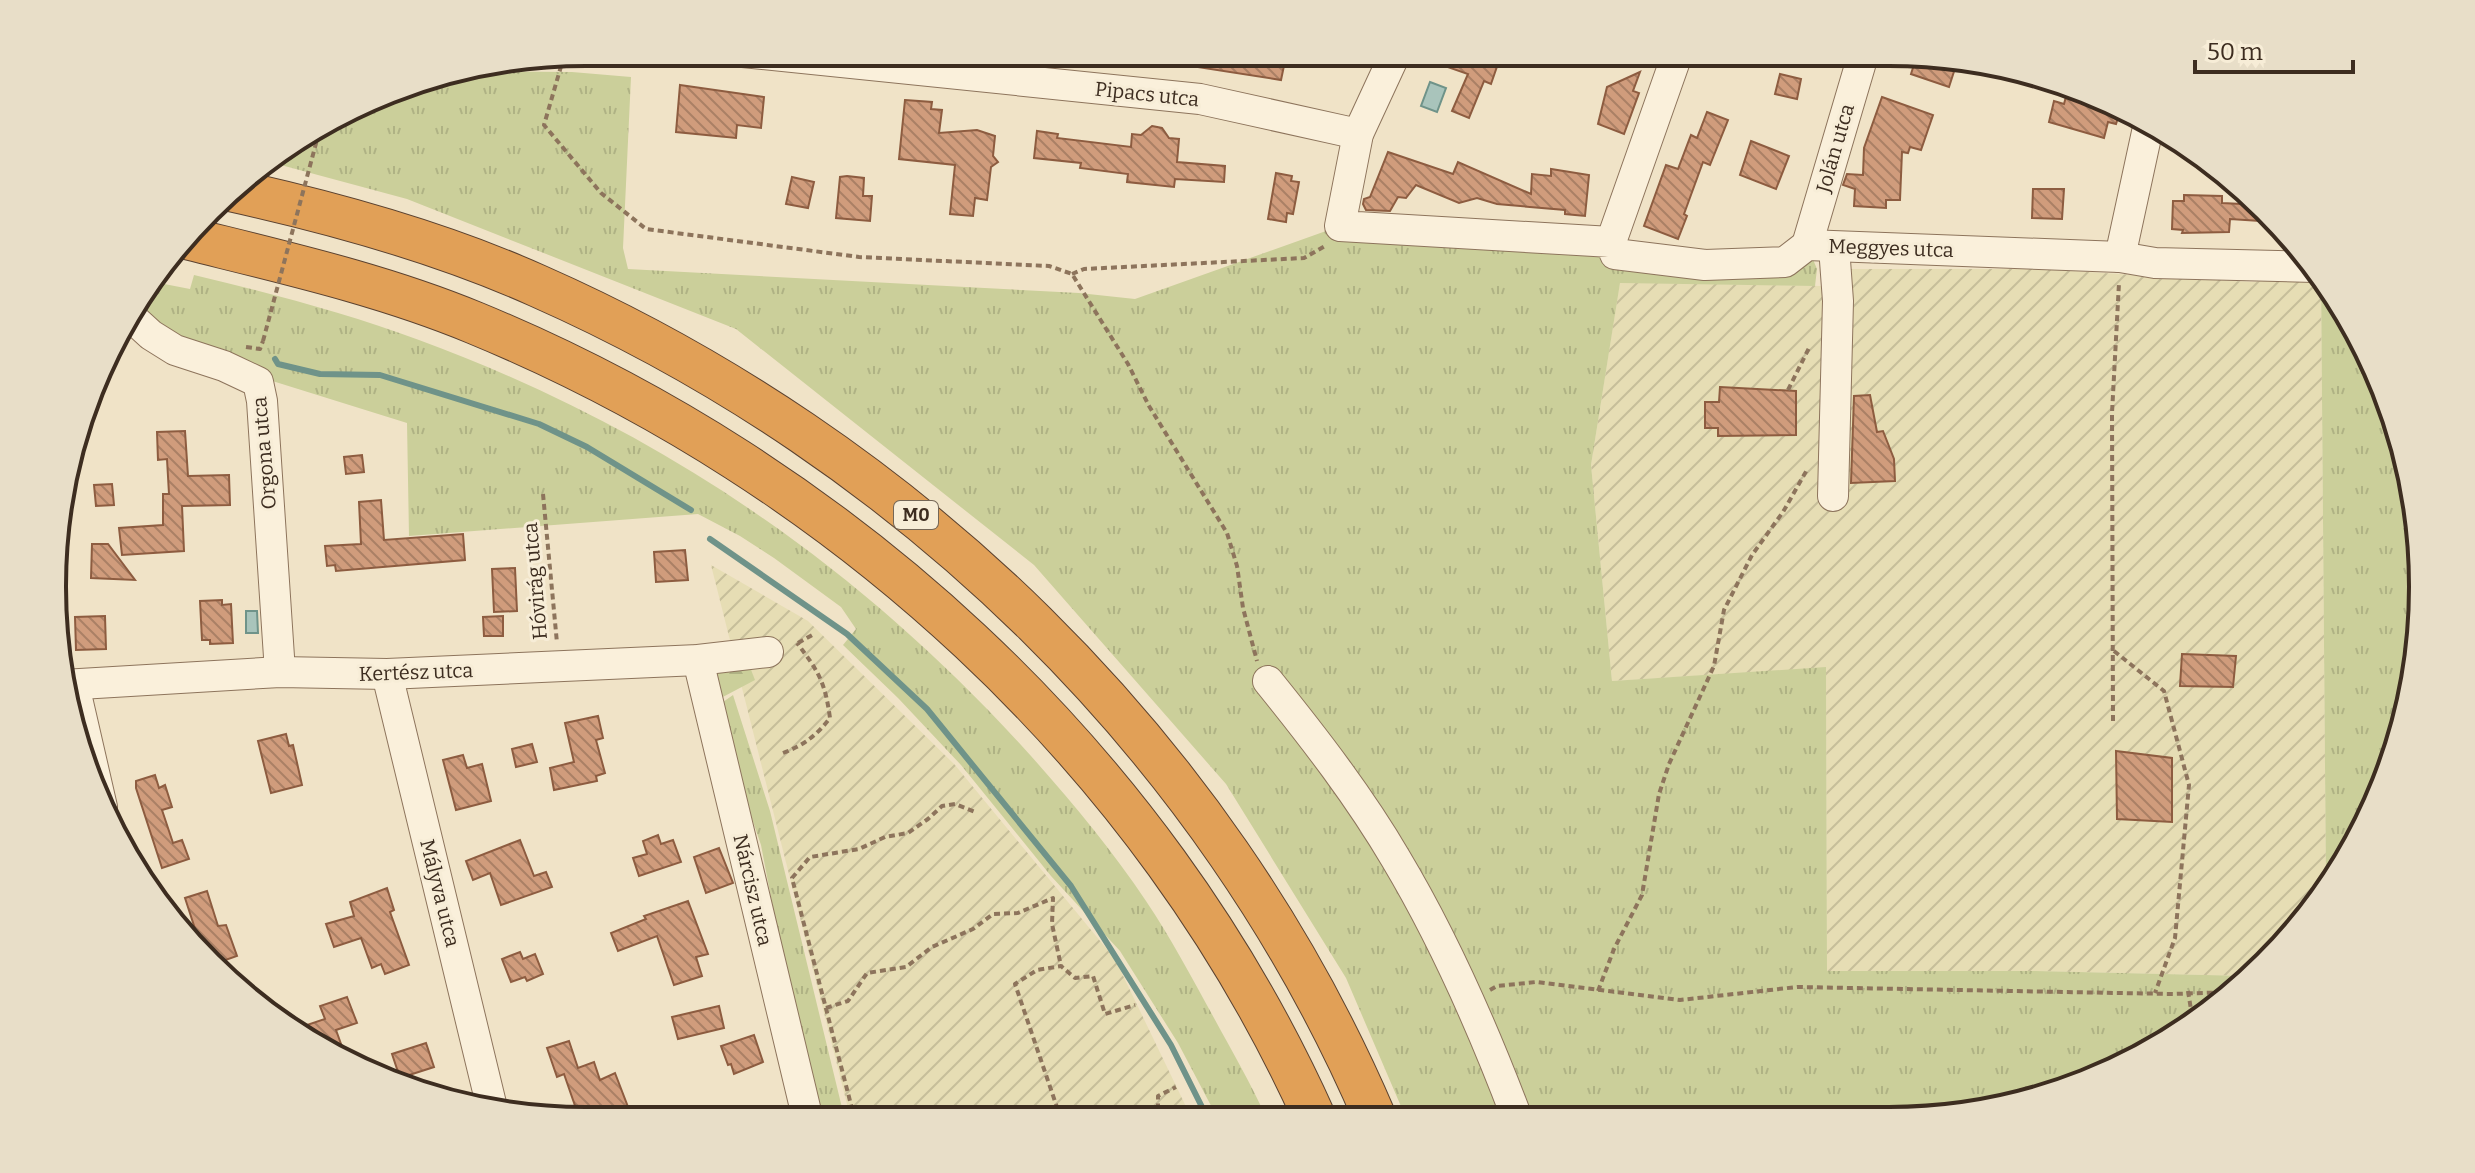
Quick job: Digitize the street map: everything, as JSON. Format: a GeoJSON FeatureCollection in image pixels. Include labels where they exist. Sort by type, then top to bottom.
{"type":"FeatureCollection","features":[{"type":"Feature","properties":{"kind":"highway","name":"M0"},"geometry":{"type":"LineString","coordinates":[[245,193],[320,210],[459,254],[535,284],[610,319],[701,369],[808,435],[911,511],[1031,618],[1122,714],[1176,779],[1220,841],[1301,970],[1331,1023],[1370,1107]]}},
{"type":"Feature","properties":{"kind":"highway"},"geometry":{"type":"LineString","coordinates":[[197,241],[377,287],[475,323],[611,385],[754,468],[869,553],[967,637],[1023,693],[1119,801],[1201,916],[1249,991],[1309,1107]]}},
{"type":"Feature","properties":{"kind":"street","name":"Pipacs utca"},"geometry":{"type":"LineString","coordinates":[[879,66],[1200,99],[1358,134]]}},
{"type":"Feature","properties":{"kind":"street"},"geometry":{"type":"LineString","coordinates":[[1340,226],[1358,134],[1390,66]]}},
{"type":"Feature","properties":{"kind":"street"},"geometry":{"type":"LineString","coordinates":[[1611,242],[1673,66]]}},
{"type":"Feature","properties":{"kind":"street","name":"Jolán utca"},"geometry":{"type":"LineString","coordinates":[[1821,246],[1861,66]]}},
{"type":"Feature","properties":{"kind":"street"},"geometry":{"type":"LineString","coordinates":[[2120,257],[2146,135]]}},
{"type":"Feature","properties":{"kind":"street","name":"Meggyes utca"},"geometry":{"type":"LineString","coordinates":[[1340,226],[1611,242],[1615,254],[1705,265],[1785,262],[1821,246],[2120,257],[2155,263],[2298,267]]}},
{"type":"Feature","properties":{"kind":"street"},"geometry":{"type":"LineString","coordinates":[[1821,246],[1838,301],[1833,496]]}},
{"type":"Feature","properties":{"kind":"street","name":"Orgona utca"},"geometry":{"type":"LineString","coordinates":[[138,323],[175,350],[224,366],[258,382],[262,401],[280,672]]}},
{"type":"Feature","properties":{"kind":"street","name":"Kertész utca"},"geometry":{"type":"LineString","coordinates":[[75,685],[280,672],[387,674],[698,660],[768,652]]}},
{"type":"Feature","properties":{"kind":"street","name":"Nárcisz utca"},"geometry":{"type":"LineString","coordinates":[[698,660],[805,1107]]}},
{"type":"Feature","properties":{"kind":"street","name":"Mályva utca"},"geometry":{"type":"LineString","coordinates":[[387,674],[490,1098]]}},
{"type":"Feature","properties":{"kind":"street"},"geometry":{"type":"LineString","coordinates":[[1268,681],[1326,754],[1394,855],[1425,908],[1470,1001],[1513,1107]]}},
{"type":"Feature","properties":{"kind":"path"},"geometry":{"type":"LineString","coordinates":[[561,67],[544,125],[601,193],[646,229],[859,257],[1049,266],[1072,274],[1227,533],[1237,566],[1255,657],[1268,681]]}},
{"type":"Feature","properties":{"kind":"path"},"geometry":{"type":"LineString","coordinates":[[263,341],[316,142]]}},
{"type":"Feature","properties":{"kind":"path"},"geometry":{"type":"LineString","coordinates":[[1072,274],[1084,269],[1304,258],[1333,240],[1340,226]]}},
{"type":"Feature","properties":{"kind":"path"},"geometry":{"type":"LineString","coordinates":[[2113,721],[2112,413],[2120,257]]}},
{"type":"Feature","properties":{"kind":"path"},"geometry":{"type":"LineString","coordinates":[[1788,390],[1810,349],[1811,334]]}},
{"type":"Feature","properties":{"kind":"path"},"geometry":{"type":"LineString","coordinates":[[1598,991],[1614,949],[1642,895],[1659,794],[1669,764],[1714,666],[1724,610],[1752,555],[1783,512],[1813,461]]}},
{"type":"Feature","properties":{"kind":"path","name":"Hóvirág utca"},"geometry":{"type":"LineString","coordinates":[[543,494],[559,666]]}},
{"type":"Feature","properties":{"kind":"path"},"geometry":{"type":"LineString","coordinates":[[783,753],[817,736],[830,718],[826,690],[818,671],[797,643]]}},
{"type":"Feature","properties":{"kind":"path"},"geometry":{"type":"LineString","coordinates":[[2112,650],[2164,691],[2189,785],[2175,938],[2155,993]]}},
{"type":"Feature","properties":{"kind":"path"},"geometry":{"type":"LineString","coordinates":[[852,1107],[792,878],[810,857],[859,849],[885,837],[908,833],[942,806],[955,804],[975,812]]}},
{"type":"Feature","properties":{"kind":"path"},"geometry":{"type":"LineString","coordinates":[[826,1008],[848,1001],[867,973],[906,967],[932,947],[973,929],[993,914],[1018,913],[1053,898],[1052,924],[1061,966],[1075,978],[1093,976],[1105,1014],[1135,1005]]}},
{"type":"Feature","properties":{"kind":"path"},"geometry":{"type":"LineString","coordinates":[[1057,1107],[1015,984],[1037,970],[1061,966]]}},
{"type":"Feature","properties":{"kind":"path"},"geometry":{"type":"LineString","coordinates":[[1470,1001],[1497,986],[1536,982],[1680,1000],[1797,987],[2215,992]]}},
{"type":"Feature","properties":{"kind":"path"},"geometry":{"type":"LineString","coordinates":[[2188,991],[2191,1009]]}},
{"type":"Feature","properties":{"kind":"path"},"geometry":{"type":"LineString","coordinates":[[1158,1107],[1158,1096],[1176,1087]]}},
{"type":"Feature","properties":{"kind":"shaded area"},"geometry":{"type":"Polygon","coordinates":[[[1826,269],[2038,269],[2252,282],[2306,277],[2321,297],[2326,868],[2280,930],[2235,976],[2036,971],[1827,971],[1826,668],[1612,681],[1591,465],[1620,282],[1821,286],[1821,275],[1826,269]]]}},
{"type":"Feature","properties":{"kind":"shaded area"},"geometry":{"type":"Polygon","coordinates":[[[711,565],[808,621],[955,765],[1115,959],[1186,1107],[848,1107],[711,565]]]}},
{"type":"Feature","properties":{"kind":"green space"},"geometry":{"type":"Polygon","coordinates":[[[511,71],[572,72],[631,77],[623,248],[628,269],[1079,293],[1135,299],[1340,226],[1705,265],[1807,245],[1817,269],[1815,286],[1620,283],[1591,465],[1612,681],[1826,667],[1827,971],[2036,971],[2235,976],[2178,1019],[2119,1053],[2056,1079],[1956,1103],[1888,1107],[1401,1107],[1346,978],[1226,784],[1034,565],[736,329],[407,199],[282,165],[356,120],[419,94],[511,71]]]}},
{"type":"Feature","properties":{"kind":"green space"},"geometry":{"type":"Polygon","coordinates":[[[194,275],[279,296],[419,340],[507,376],[592,416],[673,461],[751,510],[826,564],[897,623],[965,687],[1031,756],[1091,827],[1164,929],[1261,1107],[1212,1107],[1178,1043],[1120,951],[1051,876],[961,765],[843,645],[856,629],[841,607],[774,558],[698,514],[409,536],[407,423],[224,366],[141,317],[164,284],[190,289],[194,275]]]}},
{"type":"Feature","properties":{"kind":"green space"},"geometry":{"type":"Polygon","coordinates":[[[2321,297],[2355,356],[2381,419],[2405,519],[2409,586],[2405,654],[2391,721],[2369,786],[2326,868],[2321,297]]]}},
{"type":"Feature","properties":{"kind":"green space"},"geometry":{"type":"Polygon","coordinates":[[[746,657],[755,680],[719,699],[712,668],[746,657]]]}},
{"type":"Feature","properties":{"kind":"green space"},"geometry":{"type":"Polygon","coordinates":[[[733,695],[770,811],[842,1107],[815,1107],[761,845],[746,801],[723,702],[733,695]]]}},
{"type":"Feature","properties":{"kind":"water"},"geometry":{"type":"Polygon","coordinates":[[[1430,82],[1446,88],[1437,112],[1421,106],[1430,82]]]}},
{"type":"Feature","properties":{"kind":"water"},"geometry":{"type":"Polygon","coordinates":[[[246,611],[257,611],[258,633],[246,633],[246,611]]]}},
{"type":"Feature","properties":{"kind":"building"},"geometry":{"type":"Polygon","coordinates":[[[1191,66],[1284,66],[1281,80],[1191,66]]]}},
{"type":"Feature","properties":{"kind":"building"},"geometry":{"type":"Polygon","coordinates":[[[1445,66],[1497,66],[1491,84],[1484,81],[1469,118],[1452,111],[1468,74],[1445,66]]]}},
{"type":"Feature","properties":{"kind":"building"},"geometry":{"type":"Polygon","coordinates":[[[1913,67],[1955,70],[1949,87],[1911,74],[1913,67]]]}},
{"type":"Feature","properties":{"kind":"building"},"geometry":{"type":"Polygon","coordinates":[[[1640,72],[1633,91],[1639,93],[1624,134],[1598,124],[1607,87],[1640,72]]]}},
{"type":"Feature","properties":{"kind":"building"},"geometry":{"type":"Polygon","coordinates":[[[1780,74],[1801,79],[1797,99],[1775,94],[1780,74]]]}},
{"type":"Feature","properties":{"kind":"building"},"geometry":{"type":"Polygon","coordinates":[[[680,85],[764,97],[761,128],[737,125],[736,138],[676,132],[680,85]]]}},
{"type":"Feature","properties":{"kind":"building"},"geometry":{"type":"Polygon","coordinates":[[[1882,97],[1933,115],[1921,150],[1910,147],[1908,153],[1902,152],[1900,200],[1886,200],[1886,208],[1854,206],[1855,189],[1843,185],[1847,174],[1863,175],[1864,148],[1882,97]]]}},
{"type":"Feature","properties":{"kind":"building"},"geometry":{"type":"Polygon","coordinates":[[[2066,98],[2088,106],[2117,119],[2116,124],[2108,122],[2104,138],[2049,122],[2054,101],[2064,104],[2066,98]]]}},
{"type":"Feature","properties":{"kind":"building"},"geometry":{"type":"Polygon","coordinates":[[[905,100],[932,102],[931,109],[942,110],[939,133],[977,130],[995,136],[993,156],[998,162],[991,167],[987,200],[975,198],[973,216],[950,214],[955,165],[899,159],[905,100]]]}},
{"type":"Feature","properties":{"kind":"building"},"geometry":{"type":"Polygon","coordinates":[[[1707,112],[1728,120],[1710,165],[1703,162],[1678,239],[1644,226],[1666,165],[1678,169],[1691,135],[1697,138],[1707,112]]]}},
{"type":"Feature","properties":{"kind":"building"},"geometry":{"type":"Polygon","coordinates":[[[1152,126],[1162,128],[1169,138],[1179,139],[1177,162],[1225,166],[1224,182],[1175,179],[1174,187],[1127,182],[1128,174],[1080,168],[1081,163],[1034,158],[1037,131],[1058,134],[1057,138],[1131,147],[1132,134],[1141,135],[1152,126]]]}},
{"type":"Feature","properties":{"kind":"building"},"geometry":{"type":"Polygon","coordinates":[[[1751,141],[1789,156],[1776,189],[1740,175],[1751,141]]]}},
{"type":"Feature","properties":{"kind":"building"},"geometry":{"type":"Polygon","coordinates":[[[1388,152],[1453,174],[1458,162],[1531,194],[1532,174],[1551,176],[1551,169],[1589,175],[1585,216],[1565,214],[1565,210],[1497,204],[1477,198],[1459,203],[1416,185],[1406,198],[1398,197],[1390,211],[1366,210],[1364,199],[1370,197],[1388,152]]]}},
{"type":"Feature","properties":{"kind":"building"},"geometry":{"type":"Polygon","coordinates":[[[1276,173],[1292,176],[1291,181],[1299,182],[1293,214],[1287,213],[1286,222],[1268,219],[1276,173]]]}},
{"type":"Feature","properties":{"kind":"building"},"geometry":{"type":"Polygon","coordinates":[[[792,177],[814,182],[808,208],[786,204],[792,177]]]}},
{"type":"Feature","properties":{"kind":"building"},"geometry":{"type":"Polygon","coordinates":[[[840,177],[864,178],[863,196],[872,196],[870,221],[836,218],[840,177]]]}},
{"type":"Feature","properties":{"kind":"building"},"geometry":{"type":"Polygon","coordinates":[[[2033,189],[2064,189],[2062,219],[2032,218],[2033,189]]]}},
{"type":"Feature","properties":{"kind":"building"},"geometry":{"type":"Polygon","coordinates":[[[2184,195],[2222,196],[2222,203],[2242,204],[2260,221],[2230,219],[2229,232],[2182,233],[2183,230],[2172,229],[2173,201],[2184,201],[2184,195]]]}},
{"type":"Feature","properties":{"kind":"building"},"geometry":{"type":"Polygon","coordinates":[[[1720,387],[1796,391],[1796,435],[1718,436],[1718,428],[1705,428],[1705,402],[1719,402],[1720,387]]]}},
{"type":"Feature","properties":{"kind":"building"},"geometry":{"type":"Polygon","coordinates":[[[1870,395],[1877,432],[1883,431],[1894,459],[1895,481],[1851,483],[1854,396],[1870,395]]]}},
{"type":"Feature","properties":{"kind":"building"},"geometry":{"type":"Polygon","coordinates":[[[185,431],[188,476],[229,475],[230,505],[182,506],[184,551],[122,555],[119,528],[163,525],[163,494],[169,494],[167,459],[158,460],[157,432],[185,431]]]}},
{"type":"Feature","properties":{"kind":"building"},"geometry":{"type":"Polygon","coordinates":[[[362,455],[364,472],[346,474],[344,457],[362,455]]]}},
{"type":"Feature","properties":{"kind":"building"},"geometry":{"type":"Polygon","coordinates":[[[112,484],[114,505],[96,506],[94,485],[112,484]]]}},
{"type":"Feature","properties":{"kind":"building"},"geometry":{"type":"Polygon","coordinates":[[[381,500],[384,540],[463,534],[465,560],[336,571],[335,565],[327,566],[325,546],[361,544],[359,502],[381,500]]]}},
{"type":"Feature","properties":{"kind":"building"},"geometry":{"type":"Polygon","coordinates":[[[92,544],[108,544],[135,580],[91,578],[92,544]]]}},
{"type":"Feature","properties":{"kind":"building"},"geometry":{"type":"Polygon","coordinates":[[[685,550],[688,580],[656,582],[654,552],[685,550]]]}},
{"type":"Feature","properties":{"kind":"building"},"geometry":{"type":"Polygon","coordinates":[[[515,568],[517,611],[494,612],[492,569],[515,568]]]}},
{"type":"Feature","properties":{"kind":"building"},"geometry":{"type":"Polygon","coordinates":[[[222,600],[222,605],[231,604],[233,643],[210,644],[210,640],[202,640],[200,601],[222,600]]]}},
{"type":"Feature","properties":{"kind":"building"},"geometry":{"type":"Polygon","coordinates":[[[105,616],[106,649],[76,650],[75,617],[105,616]]]}},
{"type":"Feature","properties":{"kind":"building"},"geometry":{"type":"Polygon","coordinates":[[[503,616],[503,636],[484,636],[483,617],[503,616]]]}},
{"type":"Feature","properties":{"kind":"building"},"geometry":{"type":"Polygon","coordinates":[[[2182,654],[2236,656],[2233,687],[2180,686],[2182,654]]]}},
{"type":"Feature","properties":{"kind":"building"},"geometry":{"type":"Polygon","coordinates":[[[598,716],[603,738],[596,740],[605,773],[596,776],[597,781],[554,790],[550,768],[574,762],[565,723],[598,716]]]}},
{"type":"Feature","properties":{"kind":"building"},"geometry":{"type":"Polygon","coordinates":[[[286,734],[289,746],[293,745],[302,785],[271,793],[258,741],[286,734]]]}},
{"type":"Feature","properties":{"kind":"building"},"geometry":{"type":"Polygon","coordinates":[[[532,744],[537,762],[516,767],[512,749],[532,744]]]}},
{"type":"Feature","properties":{"kind":"building"},"geometry":{"type":"Polygon","coordinates":[[[2116,751],[2172,758],[2172,822],[2117,819],[2116,751]]]}},
{"type":"Feature","properties":{"kind":"building"},"geometry":{"type":"Polygon","coordinates":[[[463,755],[467,768],[482,764],[491,801],[456,810],[443,760],[463,755]]]}},
{"type":"Feature","properties":{"kind":"building"},"geometry":{"type":"Polygon","coordinates":[[[155,775],[159,788],[165,785],[172,807],[162,810],[173,843],[182,840],[189,859],[162,868],[136,788],[136,781],[155,775]]]}},
{"type":"Feature","properties":{"kind":"building"},"geometry":{"type":"Polygon","coordinates":[[[658,835],[661,844],[673,840],[681,862],[639,876],[633,858],[647,854],[643,841],[658,835]]]}},
{"type":"Feature","properties":{"kind":"building"},"geometry":{"type":"Polygon","coordinates":[[[520,840],[534,876],[546,872],[552,887],[501,905],[490,873],[473,880],[466,861],[520,840]]]}},
{"type":"Feature","properties":{"kind":"building"},"geometry":{"type":"Polygon","coordinates":[[[719,848],[733,883],[706,893],[694,857],[719,848]]]}},
{"type":"Feature","properties":{"kind":"building"},"geometry":{"type":"Polygon","coordinates":[[[387,888],[394,910],[390,912],[409,965],[385,974],[381,964],[372,968],[361,938],[334,947],[326,924],[354,916],[350,902],[387,888]]]}},
{"type":"Feature","properties":{"kind":"building"},"geometry":{"type":"Polygon","coordinates":[[[207,891],[218,926],[226,925],[237,956],[224,961],[196,931],[185,898],[207,891]]]}},
{"type":"Feature","properties":{"kind":"building"},"geometry":{"type":"Polygon","coordinates":[[[688,901],[708,954],[696,957],[702,976],[674,985],[657,936],[618,951],[611,933],[646,919],[644,916],[688,901]]]}},
{"type":"Feature","properties":{"kind":"building"},"geometry":{"type":"Polygon","coordinates":[[[520,952],[523,959],[535,954],[543,974],[527,981],[525,977],[511,982],[502,959],[520,952]]]}},
{"type":"Feature","properties":{"kind":"building"},"geometry":{"type":"Polygon","coordinates":[[[347,997],[357,1023],[336,1030],[341,1045],[307,1025],[325,1019],[320,1006],[347,997]]]}},
{"type":"Feature","properties":{"kind":"building"},"geometry":{"type":"Polygon","coordinates":[[[719,1006],[724,1028],[678,1039],[672,1017],[719,1006]]]}},
{"type":"Feature","properties":{"kind":"building"},"geometry":{"type":"Polygon","coordinates":[[[754,1035],[763,1062],[734,1074],[721,1046],[754,1035]]]}},
{"type":"Feature","properties":{"kind":"building"},"geometry":{"type":"Polygon","coordinates":[[[569,1041],[578,1068],[594,1062],[600,1080],[615,1073],[628,1107],[575,1107],[564,1074],[557,1077],[547,1048],[569,1041]]]}},
{"type":"Feature","properties":{"kind":"building"},"geometry":{"type":"Polygon","coordinates":[[[426,1043],[434,1067],[409,1075],[398,1071],[392,1054],[426,1043]]]}},
{"type":"Feature","properties":{"kind":"waterway"},"geometry":{"type":"LineString","coordinates":[[275,359],[278,364],[320,374],[380,375],[539,424],[587,447],[691,510]]}},
{"type":"Feature","properties":{"kind":"waterway"},"geometry":{"type":"LineString","coordinates":[[710,539],[847,634],[927,709],[1071,886],[1171,1045],[1202,1107]]}}]}
